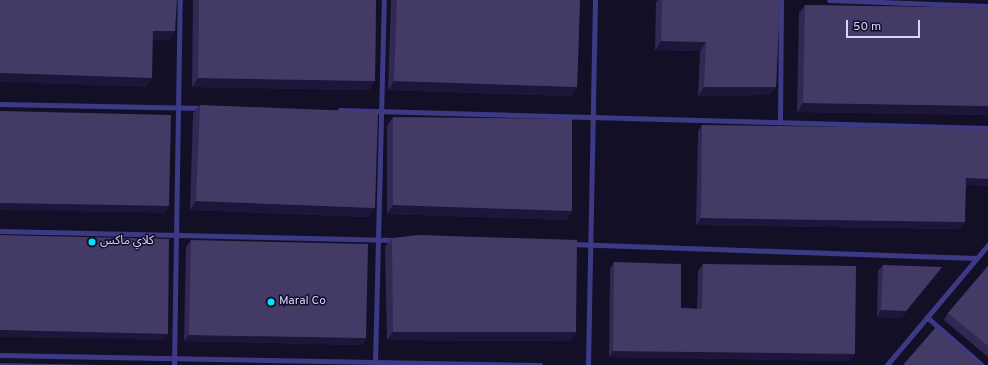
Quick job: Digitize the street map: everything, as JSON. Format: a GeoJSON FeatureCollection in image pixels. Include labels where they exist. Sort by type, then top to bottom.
{"type":"FeatureCollection","features":[{"type":"Feature","properties":{"kind":"lane"},"geometry":{"type":"LineString","coordinates":[[174,365],[180,0]]}},
{"type":"Feature","properties":{"kind":"lane"},"geometry":{"type":"LineString","coordinates":[[375,363],[384,0]]}},
{"type":"Feature","properties":{"kind":"lane"},"geometry":{"type":"LineString","coordinates":[[588,365],[595,0]]}},
{"type":"Feature","properties":{"kind":"lane"},"geometry":{"type":"LineString","coordinates":[[780,121],[781,0]]}},
{"type":"Feature","properties":{"kind":"lane"},"geometry":{"type":"LineString","coordinates":[[829,0],[956,2],[988,6]]}},
{"type":"Feature","properties":{"kind":"lane"},"geometry":{"type":"LineString","coordinates":[[0,104],[210,108]]}},
{"type":"Feature","properties":{"kind":"lane"},"geometry":{"type":"LineString","coordinates":[[334,110],[593,115],[988,128]]}},
{"type":"Feature","properties":{"kind":"lane"},"geometry":{"type":"LineString","coordinates":[[0,231],[402,240]]}},
{"type":"Feature","properties":{"kind":"lane"},"geometry":{"type":"LineString","coordinates":[[567,244],[976,258]]}},
{"type":"Feature","properties":{"kind":"lane"},"geometry":{"type":"LineString","coordinates":[[886,365],[988,244]]}},
{"type":"Feature","properties":{"kind":"lane"},"geometry":{"type":"LineString","coordinates":[[927,317],[982,365]]}},
{"type":"Feature","properties":{"kind":"lane"},"geometry":{"type":"LineString","coordinates":[[0,355],[540,365]]}},
{"type":"Feature","properties":{"kind":"building"},"geometry":{"type":"Polygon","coordinates":[[[0,0],[177,0],[175,31],[153,31],[152,78],[0,73],[0,0]]]}},
{"type":"Feature","properties":{"kind":"building"},"geometry":{"type":"Polygon","coordinates":[[[199,0],[376,0],[375,81],[198,78],[199,0]]]}},
{"type":"Feature","properties":{"kind":"building"},"geometry":{"type":"Polygon","coordinates":[[[397,0],[580,0],[577,87],[394,81],[397,0]]]}},
{"type":"Feature","properties":{"kind":"building"},"geometry":{"type":"Polygon","coordinates":[[[662,0],[780,0],[776,87],[704,87],[706,42],[661,41],[662,0]]]}},
{"type":"Feature","properties":{"kind":"building"},"geometry":{"type":"Polygon","coordinates":[[[805,5],[988,8],[988,106],[803,103],[805,5]]]}},
{"type":"Feature","properties":{"kind":"building"},"geometry":{"type":"Polygon","coordinates":[[[200,105],[378,112],[375,208],[196,201],[200,105]]]}},
{"type":"Feature","properties":{"kind":"building"},"geometry":{"type":"Polygon","coordinates":[[[0,111],[171,115],[169,206],[0,203],[0,111]]]}},
{"type":"Feature","properties":{"kind":"building"},"geometry":{"type":"Polygon","coordinates":[[[393,117],[572,119],[572,211],[393,205],[393,117]]]}},
{"type":"Feature","properties":{"kind":"building"},"geometry":{"type":"Polygon","coordinates":[[[702,125],[988,129],[988,179],[966,178],[965,222],[701,218],[702,125]]]}},
{"type":"Feature","properties":{"kind":"building"},"geometry":{"type":"Polygon","coordinates":[[[0,235],[169,239],[168,334],[0,330],[0,235]]]}},
{"type":"Feature","properties":{"kind":"building"},"geometry":{"type":"Polygon","coordinates":[[[418,235],[577,240],[576,332],[393,332],[392,238],[418,235]]]}},
{"type":"Feature","properties":{"kind":"building"},"geometry":{"type":"Polygon","coordinates":[[[191,240],[368,244],[366,338],[189,335],[191,240]]]}},
{"type":"Feature","properties":{"kind":"building"},"geometry":{"type":"Polygon","coordinates":[[[614,262],[681,264],[681,308],[702,309],[703,264],[856,266],[855,354],[613,351],[614,262]]]}},
{"type":"Feature","properties":{"kind":"building"},"geometry":{"type":"Polygon","coordinates":[[[883,265],[942,267],[906,311],[881,310],[883,265]]]}},
{"type":"Feature","properties":{"kind":"building"},"geometry":{"type":"Polygon","coordinates":[[[988,266],[988,346],[948,313],[988,266]]]}},
{"type":"Feature","properties":{"kind":"building"},"geometry":{"type":"Polygon","coordinates":[[[936,327],[981,365],[903,365],[936,327]]]}},
{"type":"Feature","properties":{"kind":"building"},"geometry":{"type":"Polygon","coordinates":[[[0,363],[103,365],[0,365],[0,363]]]}},
{"type":"Feature","properties":{"kind":"place","name":"كلاي ماكس"},"geometry":{"type":"Point","coordinates":[92,242]}},
{"type":"Feature","properties":{"kind":"place","name":"Maral Co"},"geometry":{"type":"Point","coordinates":[271,302]}}]}
